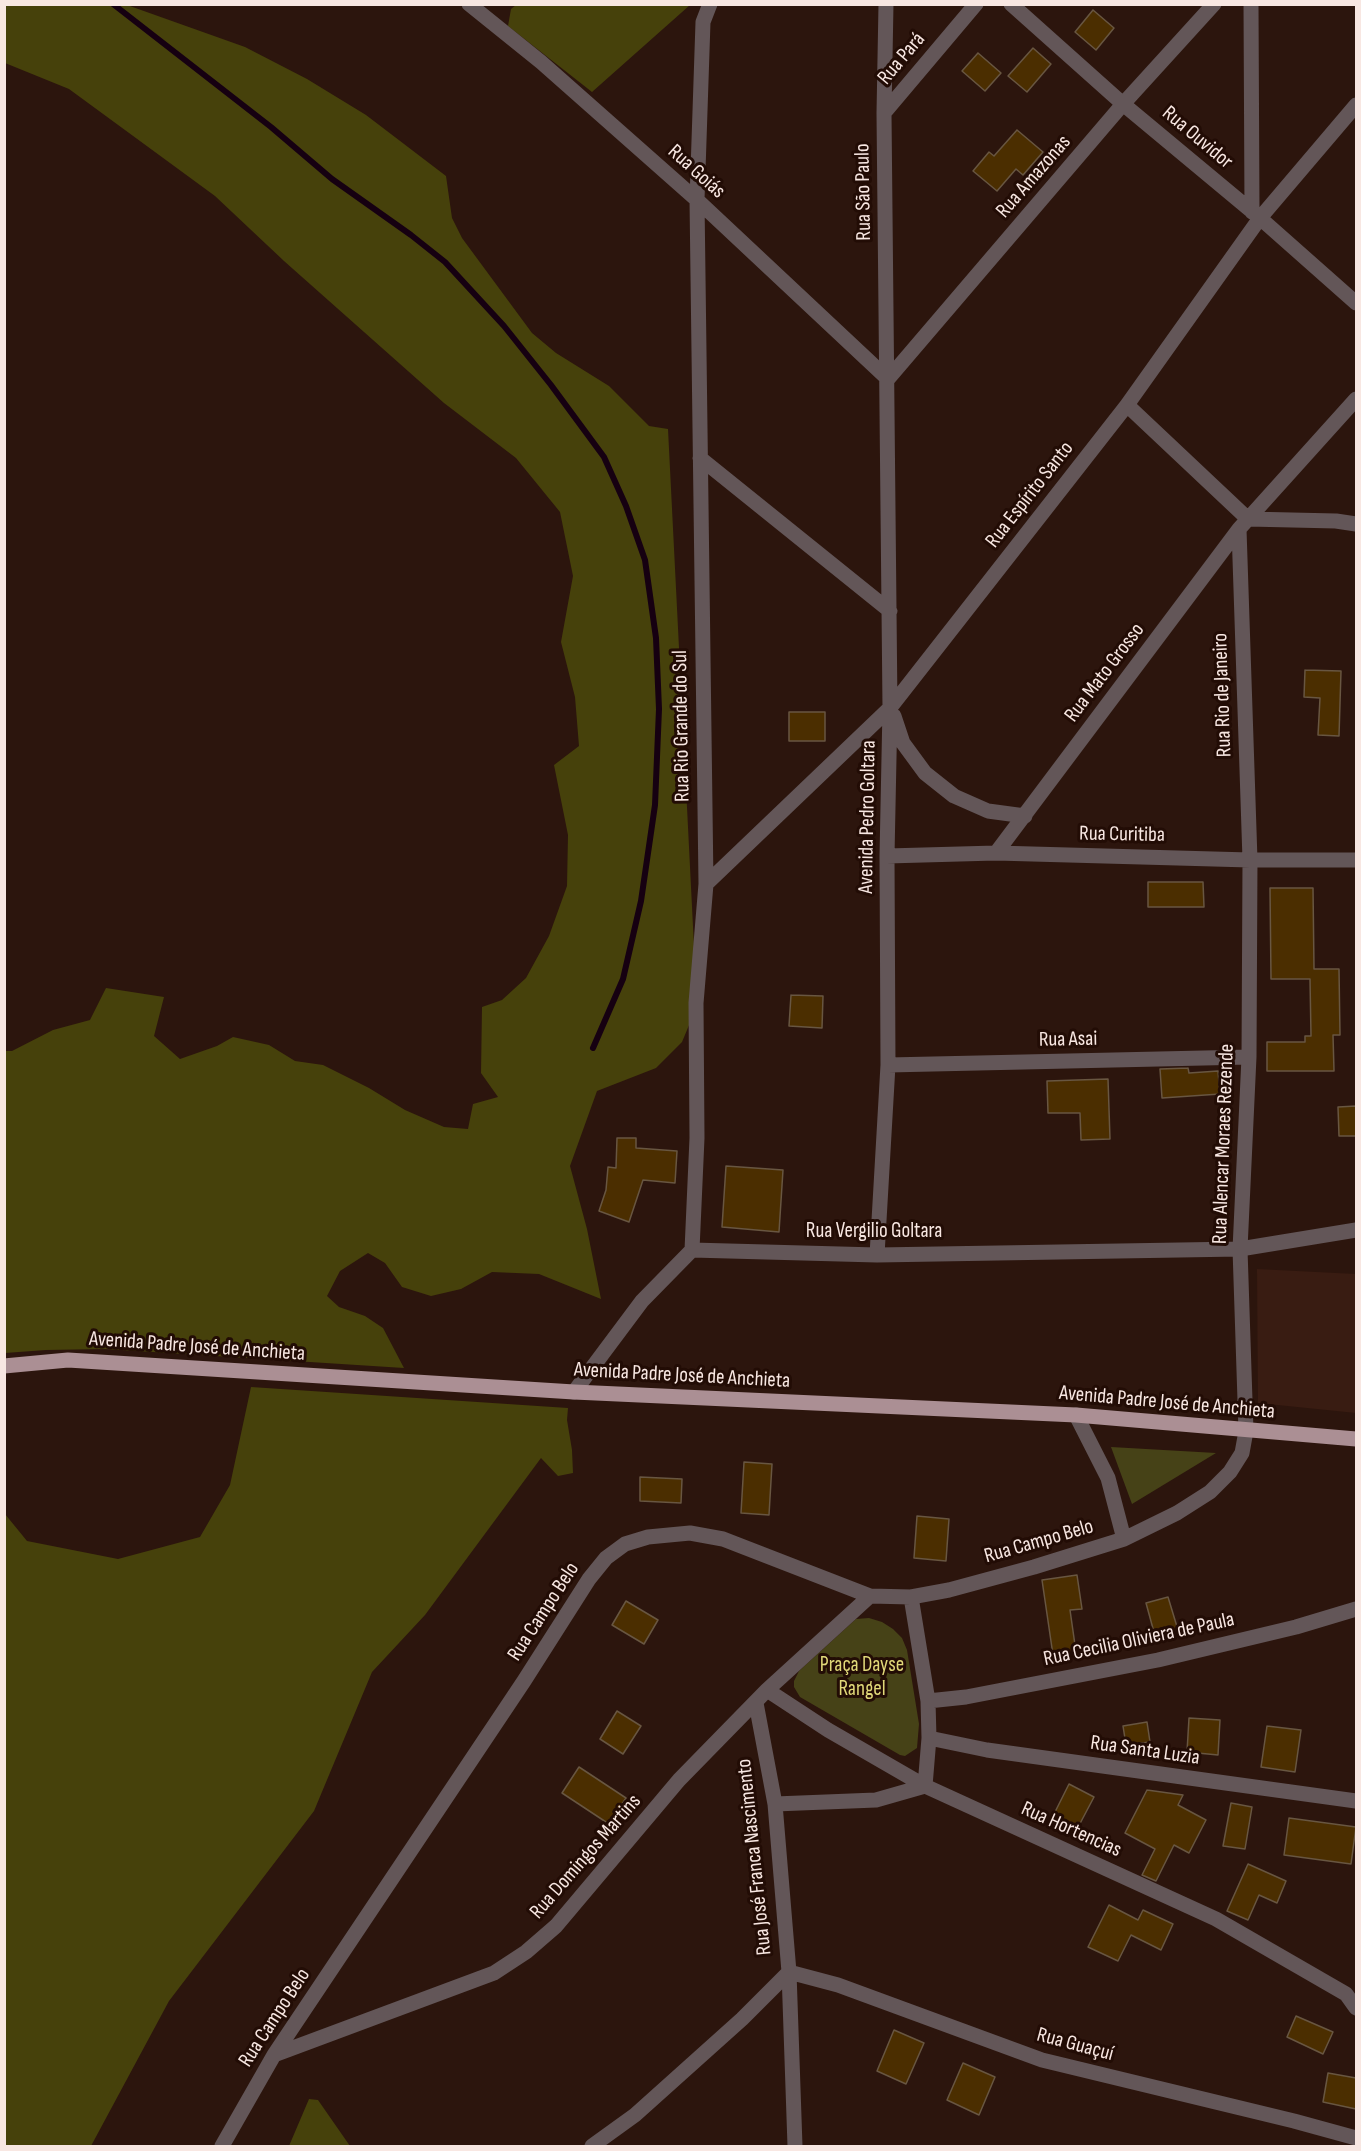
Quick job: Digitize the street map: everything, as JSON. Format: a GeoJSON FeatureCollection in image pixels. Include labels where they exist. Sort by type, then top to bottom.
{"type":"FeatureCollection","features":[{"type":"Feature","properties":{"kind":"main road","name":"Avenida Padre José de Anchieta"},"geometry":{"type":"LineString","coordinates":[[4,1366],[68,1360],[574,1392],[1076,1415],[1356,1439]]}},
{"type":"Feature","properties":{"kind":"street","name":"Rua Goiás"},"geometry":{"type":"LineString","coordinates":[[469,4],[541,62],[697,200],[888,380]]}},
{"type":"Feature","properties":{"kind":"street","name":"Rua Rio Grande do Sul"},"geometry":{"type":"LineString","coordinates":[[692,1250],[697,1138],[696,1003],[706,884],[697,200],[703,22],[710,4]]}},
{"type":"Feature","properties":{"kind":"street","name":"Rua São Paulo"},"geometry":{"type":"LineString","coordinates":[[886,4],[884,113],[888,380]]}},
{"type":"Feature","properties":{"kind":"street","name":"Rua Pará"},"geometry":{"type":"LineString","coordinates":[[884,113],[976,4]]}},
{"type":"Feature","properties":{"kind":"street","name":"Rua Ouvidor"},"geometry":{"type":"LineString","coordinates":[[1011,4],[1123,104],[1256,215],[1356,303]]}},
{"type":"Feature","properties":{"kind":"street","name":"Rua Amazonas"},"geometry":{"type":"LineString","coordinates":[[888,380],[1123,104],[1214,4]]}},
{"type":"Feature","properties":{"kind":"street"},"geometry":{"type":"LineString","coordinates":[[1251,4],[1256,215]]}},
{"type":"Feature","properties":{"kind":"street","name":"Rua Espírito Santo"},"geometry":{"type":"LineString","coordinates":[[706,884],[890,708],[1127,405],[1256,215],[1356,105]]}},
{"type":"Feature","properties":{"kind":"street","name":"Avenida Pedro Goltara"},"geometry":{"type":"LineString","coordinates":[[877,1255],[888,1065],[887,856],[890,611],[888,380]]}},
{"type":"Feature","properties":{"kind":"street"},"geometry":{"type":"LineString","coordinates":[[1244,524],[1356,399]]}},
{"type":"Feature","properties":{"kind":"street"},"geometry":{"type":"LineString","coordinates":[[1127,405],[1244,524],[1336,521],[1356,524]]}},
{"type":"Feature","properties":{"kind":"street"},"geometry":{"type":"LineString","coordinates":[[700,458],[890,611]]}},
{"type":"Feature","properties":{"kind":"street","name":"Rua Mato Grosso"},"geometry":{"type":"LineString","coordinates":[[996,853],[1244,524]]}},
{"type":"Feature","properties":{"kind":"street","name":"Rua Rio de Janeiro"},"geometry":{"type":"LineString","coordinates":[[1244,524],[1250,860]]}},
{"type":"Feature","properties":{"kind":"street"},"geometry":{"type":"LineString","coordinates":[[890,708],[903,743],[925,773],[946,791],[988,811],[1025,816]]}},
{"type":"Feature","properties":{"kind":"street","name":"Rua Curitiba"},"geometry":{"type":"LineString","coordinates":[[887,856],[996,853],[1250,860],[1356,860]]}},
{"type":"Feature","properties":{"kind":"street","name":"Rua Alencar Moraes Rezende"},"geometry":{"type":"LineString","coordinates":[[1246,1431],[1240,1249],[1249,1057],[1250,860]]}},
{"type":"Feature","properties":{"kind":"street","name":"Rua Asai"},"geometry":{"type":"LineString","coordinates":[[888,1065],[1249,1057]]}},
{"type":"Feature","properties":{"kind":"street","name":"Rua Vergilio Goltara"},"geometry":{"type":"LineString","coordinates":[[692,1250],[877,1255],[1240,1249],[1356,1230]]}},
{"type":"Feature","properties":{"kind":"street"},"geometry":{"type":"LineString","coordinates":[[574,1392],[642,1301],[692,1250]]}},
{"type":"Feature","properties":{"kind":"street","name":"Rua Campo Belo"},"geometry":{"type":"LineString","coordinates":[[1076,1415],[1108,1478],[1124,1539]]}},
{"type":"Feature","properties":{"kind":"street","name":"Rua Campo Belo"},"geometry":{"type":"LineString","coordinates":[[222,2146],[274,2055],[589,1579],[606,1558],[625,1544],[648,1537],[690,1533],[723,1539],[870,1596],[910,1597],[949,1590],[1124,1539],[1178,1513],[1209,1492],[1230,1472],[1242,1453],[1246,1431]]}},
{"type":"Feature","properties":{"kind":"street","name":"Rua Domingos Martins"},"geometry":{"type":"LineString","coordinates":[[274,2055],[494,1973],[526,1952],[556,1926],[679,1780],[767,1690],[870,1596]]}},
{"type":"Feature","properties":{"kind":"street"},"geometry":{"type":"LineString","coordinates":[[775,1804],[876,1800],[925,1786],[929,1738],[928,1701],[910,1597]]}},
{"type":"Feature","properties":{"kind":"street","name":"Rua Cecilia Oliviera de Paula"},"geometry":{"type":"LineString","coordinates":[[928,1701],[966,1697],[1158,1660],[1296,1627],[1356,1609]]}},
{"type":"Feature","properties":{"kind":"street","name":"Rua Hortencias"},"geometry":{"type":"LineString","coordinates":[[767,1690],[828,1730],[925,1786],[1216,1919],[1351,1995],[1356,2008]]}},
{"type":"Feature","properties":{"kind":"street","name":"Rua José Franca Nascimento"},"geometry":{"type":"LineString","coordinates":[[756,1703],[775,1804],[789,1972],[795,2146]]}},
{"type":"Feature","properties":{"kind":"street","name":"Rua Santa Luzia"},"geometry":{"type":"LineString","coordinates":[[929,1738],[987,1750],[1356,1801]]}},
{"type":"Feature","properties":{"kind":"street","name":"Rua José Franca Nascimento"},"geometry":{"type":"LineString","coordinates":[[592,2146],[644,2107],[742,2019],[789,1972]]}},
{"type":"Feature","properties":{"kind":"street","name":"Rua Guaçuí"},"geometry":{"type":"LineString","coordinates":[[789,1972],[838,1985],[1042,2060],[1356,2138]]}},
{"type":"Feature","properties":{"kind":"shaded area"},"geometry":{"type":"Polygon","coordinates":[[[5,5],[127,5],[245,47],[307,79],[366,115],[446,176],[452,218],[462,238],[532,333],[556,353],[609,386],[649,426],[668,429],[697,1006],[682,1042],[656,1068],[597,1091],[570,1166],[587,1229],[601,1299],[539,1274],[492,1272],[461,1289],[431,1296],[402,1287],[385,1263],[368,1253],[340,1271],[327,1296],[339,1307],[365,1316],[383,1328],[404,1368],[106,1349],[5,1353],[5,1051],[12,1051],[53,1030],[90,1020],[106,988],[164,997],[154,1036],[180,1059],[217,1046],[233,1037],[269,1045],[295,1061],[323,1065],[369,1088],[405,1110],[444,1127],[468,1129],[473,1104],[498,1097],[481,1073],[482,1007],[502,1000],[526,978],[549,936],[567,886],[568,835],[554,765],[579,746],[575,697],[561,642],[573,576],[560,512],[516,458],[444,403],[284,261],[215,196],[69,89],[5,63],[5,5]]]}},
{"type":"Feature","properties":{"kind":"shaded area"},"geometry":{"type":"Polygon","coordinates":[[[516,5],[690,5],[592,92],[508,26],[511,9],[516,5]]]}},
{"type":"Feature","properties":{"kind":"shaded area"},"geometry":{"type":"Polygon","coordinates":[[[1257,1269],[1356,1274],[1356,1413],[1258,1403],[1257,1269]]]}},
{"type":"Feature","properties":{"kind":"shaded area"},"geometry":{"type":"Polygon","coordinates":[[[251,1387],[568,1408],[567,1420],[573,1473],[558,1476],[541,1458],[425,1615],[372,1672],[314,1811],[169,2001],[91,2146],[5,2146],[5,1514],[27,1541],[118,1559],[200,1537],[230,1485],[251,1387]]]}},
{"type":"Feature","properties":{"kind":"shaded area"},"geometry":{"type":"Polygon","coordinates":[[[309,2099],[318,2100],[350,2146],[289,2146],[309,2099]]]}},
{"type":"Feature","properties":{"kind":"green space"},"geometry":{"type":"Polygon","coordinates":[[[1111,1447],[1216,1453],[1132,1504],[1111,1447]]]}},
{"type":"Feature","properties":{"kind":"green space","name":"Praça Dayse Rangel"},"geometry":{"type":"Polygon","coordinates":[[[869,1618],[893,1629],[902,1638],[907,1650],[919,1724],[917,1748],[905,1756],[800,1697],[794,1687],[799,1671],[856,1619],[869,1618]]]}},
{"type":"Feature","properties":{"kind":"building"},"geometry":{"type":"Polygon","coordinates":[[[1093,10],[1114,28],[1096,50],[1075,32],[1093,10]]]}},
{"type":"Feature","properties":{"kind":"building"},"geometry":{"type":"Polygon","coordinates":[[[1033,48],[1051,64],[1027,92],[1008,76],[1033,48]]]}},
{"type":"Feature","properties":{"kind":"building"},"geometry":{"type":"Polygon","coordinates":[[[978,53],[1001,73],[985,91],[962,71],[978,53]]]}},
{"type":"Feature","properties":{"kind":"building"},"geometry":{"type":"Polygon","coordinates":[[[1017,130],[1043,152],[1023,175],[1016,169],[997,191],[973,171],[989,152],[994,156],[1017,130]]]}},
{"type":"Feature","properties":{"kind":"building"},"geometry":{"type":"Polygon","coordinates":[[[1305,670],[1341,671],[1339,736],[1318,735],[1320,698],[1304,697],[1305,670]]]}},
{"type":"Feature","properties":{"kind":"building"},"geometry":{"type":"Polygon","coordinates":[[[789,712],[825,712],[825,741],[789,741],[789,712]]]}},
{"type":"Feature","properties":{"kind":"building"},"geometry":{"type":"Polygon","coordinates":[[[1148,882],[1203,882],[1204,907],[1148,907],[1148,882]]]}},
{"type":"Feature","properties":{"kind":"building"},"geometry":{"type":"Polygon","coordinates":[[[1270,888],[1313,888],[1314,969],[1339,969],[1340,1035],[1333,1035],[1334,1071],[1267,1071],[1267,1042],[1305,1042],[1305,1036],[1311,1036],[1310,979],[1271,979],[1270,888]]]}},
{"type":"Feature","properties":{"kind":"building"},"geometry":{"type":"Polygon","coordinates":[[[791,995],[823,996],[822,1028],[789,1026],[791,995]]]}},
{"type":"Feature","properties":{"kind":"building"},"geometry":{"type":"Polygon","coordinates":[[[1188,1068],[1189,1073],[1218,1071],[1220,1094],[1162,1098],[1160,1069],[1188,1068]]]}},
{"type":"Feature","properties":{"kind":"building"},"geometry":{"type":"Polygon","coordinates":[[[1108,1079],[1110,1139],[1081,1140],[1080,1113],[1048,1113],[1047,1081],[1108,1079]]]}},
{"type":"Feature","properties":{"kind":"building"},"geometry":{"type":"Polygon","coordinates":[[[1356,1106],[1356,1136],[1339,1136],[1338,1107],[1356,1106]]]}},
{"type":"Feature","properties":{"kind":"building"},"geometry":{"type":"Polygon","coordinates":[[[617,1138],[636,1138],[636,1148],[677,1151],[675,1183],[643,1180],[629,1222],[599,1211],[606,1190],[608,1167],[616,1168],[617,1138]]]}},
{"type":"Feature","properties":{"kind":"building"},"geometry":{"type":"Polygon","coordinates":[[[726,1166],[783,1170],[779,1232],[722,1227],[726,1166]]]}},
{"type":"Feature","properties":{"kind":"building"},"geometry":{"type":"Polygon","coordinates":[[[744,1462],[772,1464],[769,1515],[741,1513],[744,1462]]]}},
{"type":"Feature","properties":{"kind":"building"},"geometry":{"type":"Polygon","coordinates":[[[640,1477],[682,1479],[681,1503],[640,1501],[640,1477]]]}},
{"type":"Feature","properties":{"kind":"building"},"geometry":{"type":"Polygon","coordinates":[[[917,1516],[949,1519],[946,1561],[914,1558],[917,1516]]]}},
{"type":"Feature","properties":{"kind":"building"},"geometry":{"type":"Polygon","coordinates":[[[1077,1575],[1082,1609],[1070,1610],[1076,1652],[1053,1655],[1042,1580],[1077,1575]]]}},
{"type":"Feature","properties":{"kind":"building"},"geometry":{"type":"Polygon","coordinates":[[[1168,1597],[1178,1630],[1155,1636],[1146,1603],[1168,1597]]]}},
{"type":"Feature","properties":{"kind":"building"},"geometry":{"type":"Polygon","coordinates":[[[626,1601],[658,1620],[644,1644],[612,1625],[626,1601]]]}},
{"type":"Feature","properties":{"kind":"building"},"geometry":{"type":"Polygon","coordinates":[[[617,1711],[641,1726],[623,1754],[600,1739],[617,1711]]]}},
{"type":"Feature","properties":{"kind":"building"},"geometry":{"type":"Polygon","coordinates":[[[1189,1718],[1220,1720],[1218,1755],[1187,1752],[1189,1718]]]}},
{"type":"Feature","properties":{"kind":"building"},"geometry":{"type":"Polygon","coordinates":[[[1147,1722],[1150,1742],[1126,1745],[1123,1726],[1147,1722]]]}},
{"type":"Feature","properties":{"kind":"building"},"geometry":{"type":"Polygon","coordinates":[[[1267,1726],[1301,1730],[1295,1772],[1261,1767],[1267,1726]]]}},
{"type":"Feature","properties":{"kind":"building"},"geometry":{"type":"Polygon","coordinates":[[[579,1767],[626,1798],[609,1824],[562,1793],[579,1767]]]}},
{"type":"Feature","properties":{"kind":"building"},"geometry":{"type":"Polygon","coordinates":[[[1069,1784],[1094,1797],[1075,1833],[1051,1820],[1069,1784]]]}},
{"type":"Feature","properties":{"kind":"building"},"geometry":{"type":"Polygon","coordinates":[[[1147,1790],[1183,1795],[1178,1805],[1206,1820],[1189,1853],[1174,1845],[1156,1881],[1142,1875],[1155,1849],[1125,1833],[1147,1790]]]}},
{"type":"Feature","properties":{"kind":"building"},"geometry":{"type":"Polygon","coordinates":[[[1231,1803],[1252,1807],[1245,1849],[1223,1846],[1231,1803]]]}},
{"type":"Feature","properties":{"kind":"building"},"geometry":{"type":"Polygon","coordinates":[[[1289,1818],[1356,1827],[1351,1864],[1284,1855],[1289,1818]]]}},
{"type":"Feature","properties":{"kind":"building"},"geometry":{"type":"Polygon","coordinates":[[[1248,1864],[1286,1881],[1277,1903],[1259,1895],[1248,1920],[1227,1911],[1248,1864]]]}},
{"type":"Feature","properties":{"kind":"building"},"geometry":{"type":"Polygon","coordinates":[[[1109,1905],[1138,1920],[1143,1910],[1173,1924],[1161,1950],[1131,1935],[1118,1961],[1088,1947],[1109,1905]]]}},
{"type":"Feature","properties":{"kind":"building"},"geometry":{"type":"Polygon","coordinates":[[[1296,2016],[1333,2032],[1323,2054],[1287,2037],[1296,2016]]]}},
{"type":"Feature","properties":{"kind":"building"},"geometry":{"type":"Polygon","coordinates":[[[894,2030],[924,2043],[906,2084],[877,2071],[894,2030]]]}},
{"type":"Feature","properties":{"kind":"building"},"geometry":{"type":"Polygon","coordinates":[[[963,2063],[995,2077],[979,2115],[947,2100],[963,2063]]]}},
{"type":"Feature","properties":{"kind":"building"},"geometry":{"type":"Polygon","coordinates":[[[1328,2073],[1356,2078],[1356,2109],[1323,2102],[1328,2073]]]}},
{"type":"Feature","properties":{"kind":"waterway"},"geometry":{"type":"LineString","coordinates":[[113,4],[271,127],[332,179],[445,262],[504,326],[604,457],[626,506],[645,560],[656,638],[659,709],[655,805],[641,901],[623,979],[593,1048]]}}]}
